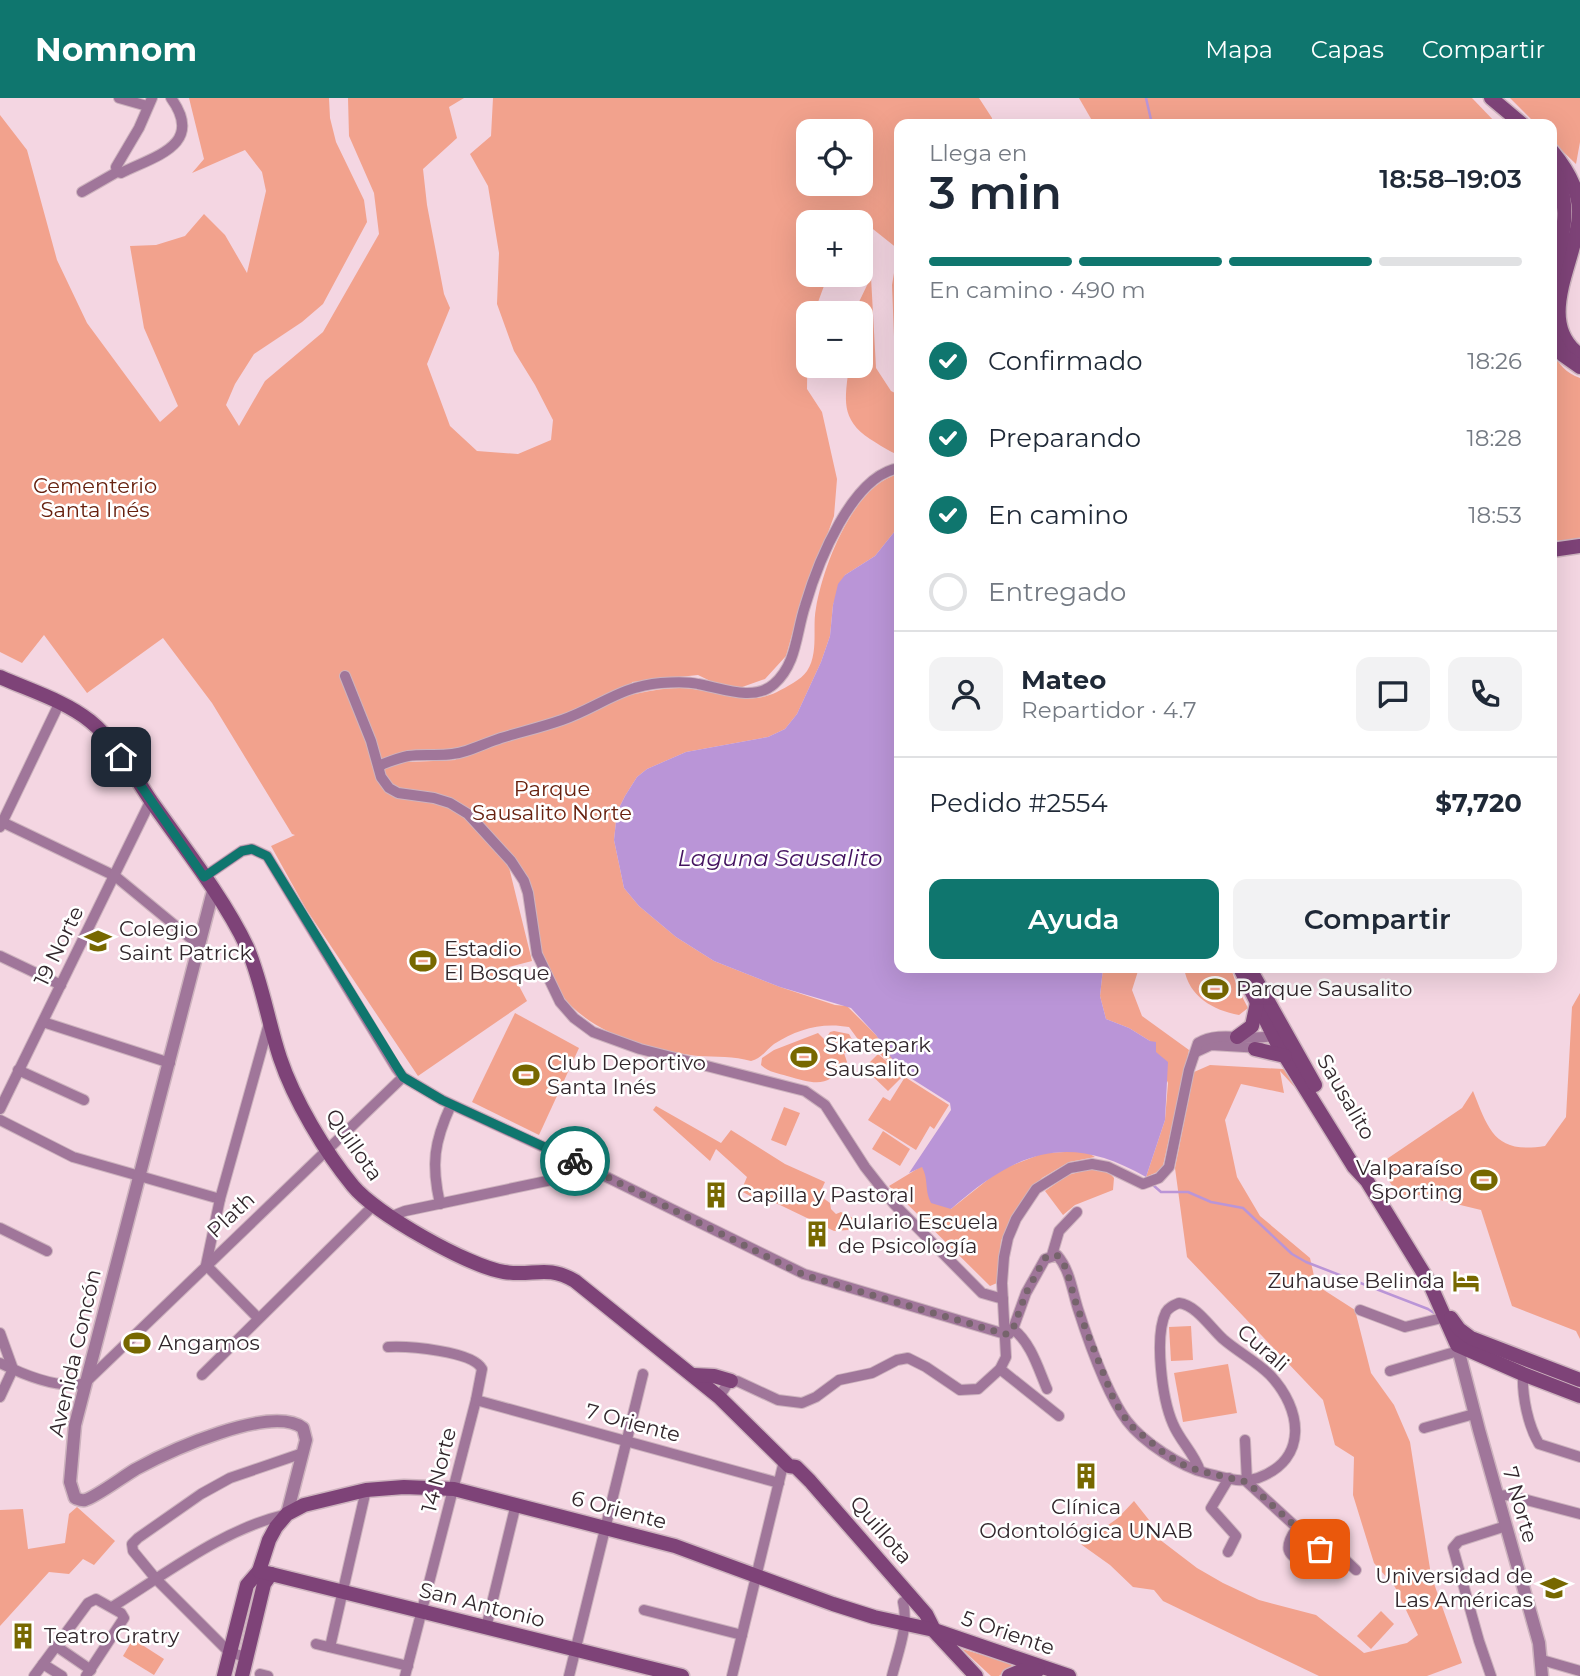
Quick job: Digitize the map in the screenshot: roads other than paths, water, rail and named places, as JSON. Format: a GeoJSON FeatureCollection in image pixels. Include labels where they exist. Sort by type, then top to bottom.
{"type":"FeatureCollection","features":[{"type":"Feature","properties":{"kind":"main road"},"geometry":{"type":"LineString","coordinates":[[1490,98],[1507,119]]}},
{"type":"Feature","properties":{"kind":"main road"},"geometry":{"type":"LineString","coordinates":[[1490,98],[1516,119]]}},
{"type":"Feature","properties":{"kind":"main road"},"geometry":{"type":"LineString","coordinates":[[1557,159],[1575,188],[1580,216],[1560,299],[1559,324],[1570,347],[1580,355]]}},
{"type":"Feature","properties":{"kind":"main road"},"geometry":{"type":"LineString","coordinates":[[1557,177],[1563,188],[1564,202],[1564,225],[1557,256]]}},
{"type":"Feature","properties":{"kind":"main road"},"geometry":{"type":"LineString","coordinates":[[1557,345],[1563,355],[1580,367]]}},
{"type":"Feature","properties":{"kind":"main road"},"geometry":{"type":"LineString","coordinates":[[1557,549],[1580,546]]}},
{"type":"Feature","properties":{"kind":"main road","name":"Quillota"},"geometry":{"type":"LineString","coordinates":[[0,677],[77,712],[97,727],[204,877],[247,947],[281,1061],[292,1086],[328,1150],[354,1187],[390,1217],[452,1251],[494,1269],[506,1272],[552,1271],[575,1281],[693,1375],[787,1463],[796,1467],[926,1614],[934,1630]]}},
{"type":"Feature","properties":{"kind":"main road"},"geometry":{"type":"LineString","coordinates":[[1242,973],[1279,1038]]}},
{"type":"Feature","properties":{"kind":"main road"},"geometry":{"type":"LineString","coordinates":[[1252,973],[1279,1038]]}},
{"type":"Feature","properties":{"kind":"main road"},"geometry":{"type":"LineString","coordinates":[[1237,1037],[1252,1026],[1257,1003]]}},
{"type":"Feature","properties":{"kind":"main road","name":"Sausalito"},"geometry":{"type":"LineString","coordinates":[[1279,1038],[1286,1056],[1354,1167],[1367,1181],[1429,1282],[1458,1348]]}},
{"type":"Feature","properties":{"kind":"main road","name":"Sausalito"},"geometry":{"type":"LineString","coordinates":[[1279,1038],[1361,1163],[1367,1181]]}},
{"type":"Feature","properties":{"kind":"main road"},"geometry":{"type":"LineString","coordinates":[[1255,1049],[1286,1056]]}},
{"type":"Feature","properties":{"kind":"main road","name":"Sausalito"},"geometry":{"type":"LineString","coordinates":[[1443,1312],[1471,1338]]}},
{"type":"Feature","properties":{"kind":"main road"},"geometry":{"type":"LineString","coordinates":[[1471,1338],[1580,1380]]}},
{"type":"Feature","properties":{"kind":"main road"},"geometry":{"type":"LineString","coordinates":[[1458,1348],[1580,1396]]}},
{"type":"Feature","properties":{"kind":"main road"},"geometry":{"type":"LineString","coordinates":[[693,1375],[714,1376],[731,1381]]}},
{"type":"Feature","properties":{"kind":"main road","name":"Quillota"},"geometry":{"type":"LineString","coordinates":[[787,1463],[792,1474],[903,1602],[934,1630],[976,1676]]}},
{"type":"Feature","properties":{"kind":"main road","name":"6 Oriente"},"geometry":{"type":"LineString","coordinates":[[287,1514],[323,1499],[366,1490],[404,1487],[454,1489],[675,1546],[833,1604],[934,1630]]}},
{"type":"Feature","properties":{"kind":"main road"},"geometry":{"type":"LineString","coordinates":[[242,1676],[264,1584],[269,1540],[287,1514]]}},
{"type":"Feature","properties":{"kind":"main road"},"geometry":{"type":"LineString","coordinates":[[224,1676],[247,1585],[265,1573]]}},
{"type":"Feature","properties":{"kind":"main road","name":"San Antonio"},"geometry":{"type":"LineString","coordinates":[[265,1573],[682,1676]]}},
{"type":"Feature","properties":{"kind":"main road","name":"5 Oriente"},"geometry":{"type":"LineString","coordinates":[[934,1630],[1069,1676]]}},
{"type":"Feature","properties":{"kind":"main road"},"geometry":{"type":"LineString","coordinates":[[1009,1676],[1023,1670],[1050,1670]]}},
{"type":"Feature","properties":{"kind":"street"},"geometry":{"type":"LineString","coordinates":[[117,172],[116,167],[139,128],[150,102],[119,98]]}},
{"type":"Feature","properties":{"kind":"street"},"geometry":{"type":"LineString","coordinates":[[82,192],[117,172],[121,173],[168,149],[182,135],[181,120],[171,98]]}},
{"type":"Feature","properties":{"kind":"street"},"geometry":{"type":"LineString","coordinates":[[1564,202],[1573,214],[1580,216]]}},
{"type":"Feature","properties":{"kind":"street"},"geometry":{"type":"LineString","coordinates":[[1564,225],[1571,218],[1580,216]]}},
{"type":"Feature","properties":{"kind":"street"},"geometry":{"type":"LineString","coordinates":[[379,767],[409,756],[440,756],[463,752],[497,739],[564,720],[621,691],[640,686],[680,682],[742,693],[758,692],[771,687],[790,663],[805,604],[821,562],[845,514],[862,489],[879,474],[894,470]]}},
{"type":"Feature","properties":{"kind":"street"},"geometry":{"type":"LineString","coordinates":[[345,676],[359,707],[381,777],[388,788],[398,793],[450,803],[468,814],[511,861],[528,893],[537,954],[560,1002],[574,1018],[593,1032],[640,1049],[805,1091],[825,1105],[865,1167],[894,1204],[982,1293],[1003,1299]]}},
{"type":"Feature","properties":{"kind":"street"},"geometry":{"type":"LineString","coordinates":[[59,704],[1,823],[116,876],[200,946]]}},
{"type":"Feature","properties":{"kind":"street","name":"19 Norte"},"geometry":{"type":"LineString","coordinates":[[0,1109],[116,876],[150,800]]}},
{"type":"Feature","properties":{"kind":"street"},"geometry":{"type":"LineString","coordinates":[[204,877],[242,851],[252,849],[267,856],[403,1077],[452,1105],[574,1161],[804,1275],[1022,1336],[1047,1389]]}},
{"type":"Feature","properties":{"kind":"street","name":"Avenida Concón"},"geometry":{"type":"LineString","coordinates":[[213,891],[75,1424],[70,1465],[71,1491],[75,1498],[87,1499],[139,1467],[214,1435],[243,1426],[284,1420],[295,1422],[303,1428],[306,1440],[287,1514]]}},
{"type":"Feature","properties":{"kind":"street"},"geometry":{"type":"LineString","coordinates":[[0,956],[61,985]]}},
{"type":"Feature","properties":{"kind":"street"},"geometry":{"type":"LineString","coordinates":[[43,1022],[170,1063]]}},
{"type":"Feature","properties":{"kind":"street"},"geometry":{"type":"LineString","coordinates":[[258,1318],[206,1265],[220,1199],[269,1023]]}},
{"type":"Feature","properties":{"kind":"street"},"geometry":{"type":"LineString","coordinates":[[719,1397],[724,1386],[731,1381],[747,1384],[778,1400],[802,1403],[816,1397],[839,1380],[879,1371],[897,1360],[908,1359],[918,1362],[953,1387],[966,1391],[978,1388],[1000,1369],[1006,1357],[1009,1331],[1003,1299],[1004,1257],[1016,1219],[1036,1189],[1070,1168],[1092,1164],[1150,1182],[1169,1167],[1189,1070],[1198,1043],[1220,1036],[1279,1038]]}},
{"type":"Feature","properties":{"kind":"street"},"geometry":{"type":"LineString","coordinates":[[1196,1052],[1211,1045],[1255,1049],[1279,1038]]}},
{"type":"Feature","properties":{"kind":"street"},"geometry":{"type":"LineString","coordinates":[[18,1070],[84,1100]]}},
{"type":"Feature","properties":{"kind":"street","name":"Plath"},"geometry":{"type":"LineString","coordinates":[[85,1383],[403,1077]]}},
{"type":"Feature","properties":{"kind":"street"},"geometry":{"type":"LineString","coordinates":[[440,1204],[434,1178],[434,1157],[439,1132],[452,1105]]}},
{"type":"Feature","properties":{"kind":"street"},"geometry":{"type":"LineString","coordinates":[[0,1120],[73,1157],[220,1199]]}},
{"type":"Feature","properties":{"kind":"street"},"geometry":{"type":"LineString","coordinates":[[390,1217],[405,1211],[561,1178],[574,1161]]}},
{"type":"Feature","properties":{"kind":"street"},"geometry":{"type":"LineString","coordinates":[[202,1375],[374,1205]]}},
{"type":"Feature","properties":{"kind":"street"},"geometry":{"type":"LineString","coordinates":[[1052,1255],[1059,1231],[1077,1212]]}},
{"type":"Feature","properties":{"kind":"street"},"geometry":{"type":"LineString","coordinates":[[0,1228],[47,1251]]}},
{"type":"Feature","properties":{"kind":"street"},"geometry":{"type":"LineString","coordinates":[[1009,1331],[1035,1273],[1045,1258],[1057,1255],[1066,1268],[1083,1321],[1114,1400],[1129,1424],[1164,1453],[1184,1465],[1247,1482],[1320,1549],[1336,1551],[1356,1570]]}},
{"type":"Feature","properties":{"kind":"street","name":"Curali"},"geometry":{"type":"LineString","coordinates":[[1200,1471],[1193,1454],[1173,1424],[1162,1388],[1162,1327],[1168,1309],[1179,1303],[1193,1307],[1221,1337],[1267,1371],[1282,1392],[1294,1425],[1296,1436],[1293,1451],[1277,1469],[1247,1482]]}},
{"type":"Feature","properties":{"kind":"street"},"geometry":{"type":"LineString","coordinates":[[1360,1310],[1405,1327],[1443,1312]]}},
{"type":"Feature","properties":{"kind":"street"},"geometry":{"type":"LineString","coordinates":[[0,1334],[13,1369],[0,1397]]}},
{"type":"Feature","properties":{"kind":"street"},"geometry":{"type":"LineString","coordinates":[[1390,1370],[1458,1348],[1463,1339],[1471,1338]]}},
{"type":"Feature","properties":{"kind":"street","name":"14 Norte"},"geometry":{"type":"LineString","coordinates":[[388,1347],[416,1346],[476,1361],[482,1371],[477,1400],[407,1671]]}},
{"type":"Feature","properties":{"kind":"street","name":"7 Norte"},"geometry":{"type":"LineString","coordinates":[[1458,1348],[1539,1643],[1542,1676]]}},
{"type":"Feature","properties":{"kind":"street"},"geometry":{"type":"LineString","coordinates":[[0,1363],[68,1386],[85,1383]]}},
{"type":"Feature","properties":{"kind":"street"},"geometry":{"type":"LineString","coordinates":[[1000,1369],[1059,1416]]}},
{"type":"Feature","properties":{"kind":"street"},"geometry":{"type":"LineString","coordinates":[[569,1676],[643,1374]]}},
{"type":"Feature","properties":{"kind":"street"},"geometry":{"type":"LineString","coordinates":[[1523,1374],[1522,1388],[1539,1444],[1580,1457]]}},
{"type":"Feature","properties":{"kind":"street","name":"7 Oriente"},"geometry":{"type":"LineString","coordinates":[[477,1400],[779,1483]]}},
{"type":"Feature","properties":{"kind":"street"},"geometry":{"type":"LineString","coordinates":[[1424,1428],[1474,1414]]}},
{"type":"Feature","properties":{"kind":"street"},"geometry":{"type":"LineString","coordinates":[[1245,1440],[1247,1482]]}},
{"type":"Feature","properties":{"kind":"street"},"geometry":{"type":"LineString","coordinates":[[247,1657],[229,1652],[156,1579],[133,1551],[132,1544],[201,1494],[230,1478],[303,1453]]}},
{"type":"Feature","properties":{"kind":"street"},"geometry":{"type":"LineString","coordinates":[[732,1676],[779,1483],[787,1463]]}},
{"type":"Feature","properties":{"kind":"street"},"geometry":{"type":"LineString","coordinates":[[1228,1552],[1237,1536],[1211,1508],[1229,1478]]}},
{"type":"Feature","properties":{"kind":"street"},"geometry":{"type":"LineString","coordinates":[[330,1647],[366,1490]]}},
{"type":"Feature","properties":{"kind":"street"},"geometry":{"type":"LineString","coordinates":[[1497,1496],[1508,1495],[1580,1514]]}},
{"type":"Feature","properties":{"kind":"street"},"geometry":{"type":"LineString","coordinates":[[486,1628],[516,1504]]}},
{"type":"Feature","properties":{"kind":"street"},"geometry":{"type":"LineString","coordinates":[[112,1607],[189,1555],[261,1520],[287,1514]]}},
{"type":"Feature","properties":{"kind":"street"},"geometry":{"type":"LineString","coordinates":[[1491,1676],[1453,1548],[1459,1541],[1506,1526]]}},
{"type":"Feature","properties":{"kind":"street"},"geometry":{"type":"LineString","coordinates":[[1297,1529],[1287,1544],[1292,1555],[1307,1565],[1320,1549]]}},
{"type":"Feature","properties":{"kind":"street"},"geometry":{"type":"LineString","coordinates":[[34,1676],[55,1646],[90,1601],[100,1600],[121,1613],[123,1621],[89,1673],[55,1646]]}},
{"type":"Feature","properties":{"kind":"street"},"geometry":{"type":"LineString","coordinates":[[892,1676],[905,1624],[903,1602]]}},
{"type":"Feature","properties":{"kind":"street"},"geometry":{"type":"LineString","coordinates":[[644,1610],[742,1635]]}},
{"type":"Feature","properties":{"kind":"street"},"geometry":{"type":"LineString","coordinates":[[316,1644],[407,1671]]}},
{"type":"Feature","properties":{"kind":"street"},"geometry":{"type":"LineString","coordinates":[[1542,1660],[1580,1671]]}},
{"type":"Feature","properties":{"kind":"street"},"geometry":{"type":"LineString","coordinates":[[43,1664],[62,1676]]}},
{"type":"Feature","properties":{"kind":"water","name":"Laguna Sausalito"},"geometry":{"type":"Polygon","coordinates":[[[894,532],[894,973],[1102,973],[1100,996],[1106,1019],[1156,1042],[1156,1052],[1168,1062],[1165,1120],[1146,1177],[1118,1163],[1091,1155],[1067,1152],[1043,1154],[998,1173],[951,1209],[931,1203],[922,1167],[909,1173],[951,1110],[950,1103],[901,1072],[876,1035],[851,1008],[780,987],[714,961],[676,937],[639,906],[624,888],[614,840],[617,812],[637,777],[647,769],[686,752],[768,737],[785,729],[797,714],[821,662],[830,636],[838,584],[845,575],[875,556],[894,532]]]}},
{"type":"Feature","properties":{"kind":"waterway"},"geometry":{"type":"LineString","coordinates":[[1146,98],[1151,119]]}},
{"type":"Feature","properties":{"kind":"waterway"},"geometry":{"type":"LineString","coordinates":[[1153,1185],[1161,1192],[1188,1192],[1211,1202],[1243,1208],[1292,1254],[1306,1262],[1428,1309],[1437,1315]]}},
{"type":"Feature","properties":{"kind":"place","name":"Colegio Saint Patrick"},"geometry":{"type":"Point","coordinates":[98,941]}},
{"type":"Feature","properties":{"kind":"place","name":"Estadio El Bosque"},"geometry":{"type":"Point","coordinates":[423,961]}},
{"type":"Feature","properties":{"kind":"place","name":"Parque Sausalito"},"geometry":{"type":"Point","coordinates":[1215,989]}},
{"type":"Feature","properties":{"kind":"place","name":"Skatepark Sausalito"},"geometry":{"type":"Point","coordinates":[804,1057]}},
{"type":"Feature","properties":{"kind":"place","name":"Club Deportivo Santa Inés"},"geometry":{"type":"Point","coordinates":[526,1075]}},
{"type":"Feature","properties":{"kind":"place","name":"Valparaíso Sporting"},"geometry":{"type":"Point","coordinates":[1484,1180]}},
{"type":"Feature","properties":{"kind":"place","name":"Capilla y Pastoral"},"geometry":{"type":"Point","coordinates":[716,1195]}},
{"type":"Feature","properties":{"kind":"place","name":"Aulario Escuela de Psicología"},"geometry":{"type":"Point","coordinates":[817,1234]}},
{"type":"Feature","properties":{"kind":"place","name":"Zuhause Belinda"},"geometry":{"type":"Point","coordinates":[1466,1281]}},
{"type":"Feature","properties":{"kind":"place","name":"Angamos"},"geometry":{"type":"Point","coordinates":[137,1343]}},
{"type":"Feature","properties":{"kind":"place","name":"Clínica Odontológica UNAB"},"geometry":{"type":"Point","coordinates":[1086,1476]}},
{"type":"Feature","properties":{"kind":"place","name":"Universidad de Las Américas"},"geometry":{"type":"Point","coordinates":[1554,1588]}},
{"type":"Feature","properties":{"kind":"place","name":"Teatro Gratry"},"geometry":{"type":"Point","coordinates":[23,1636]}},
{"type":"Feature","properties":{"kind":"park label","name":"Cementerio Santa Inés"},"geometry":{"type":"Point","coordinates":[95,498]}},
{"type":"Feature","properties":{"kind":"park label","name":"Parque Sausalito Norte"},"geometry":{"type":"Point","coordinates":[552,801]}}]}
